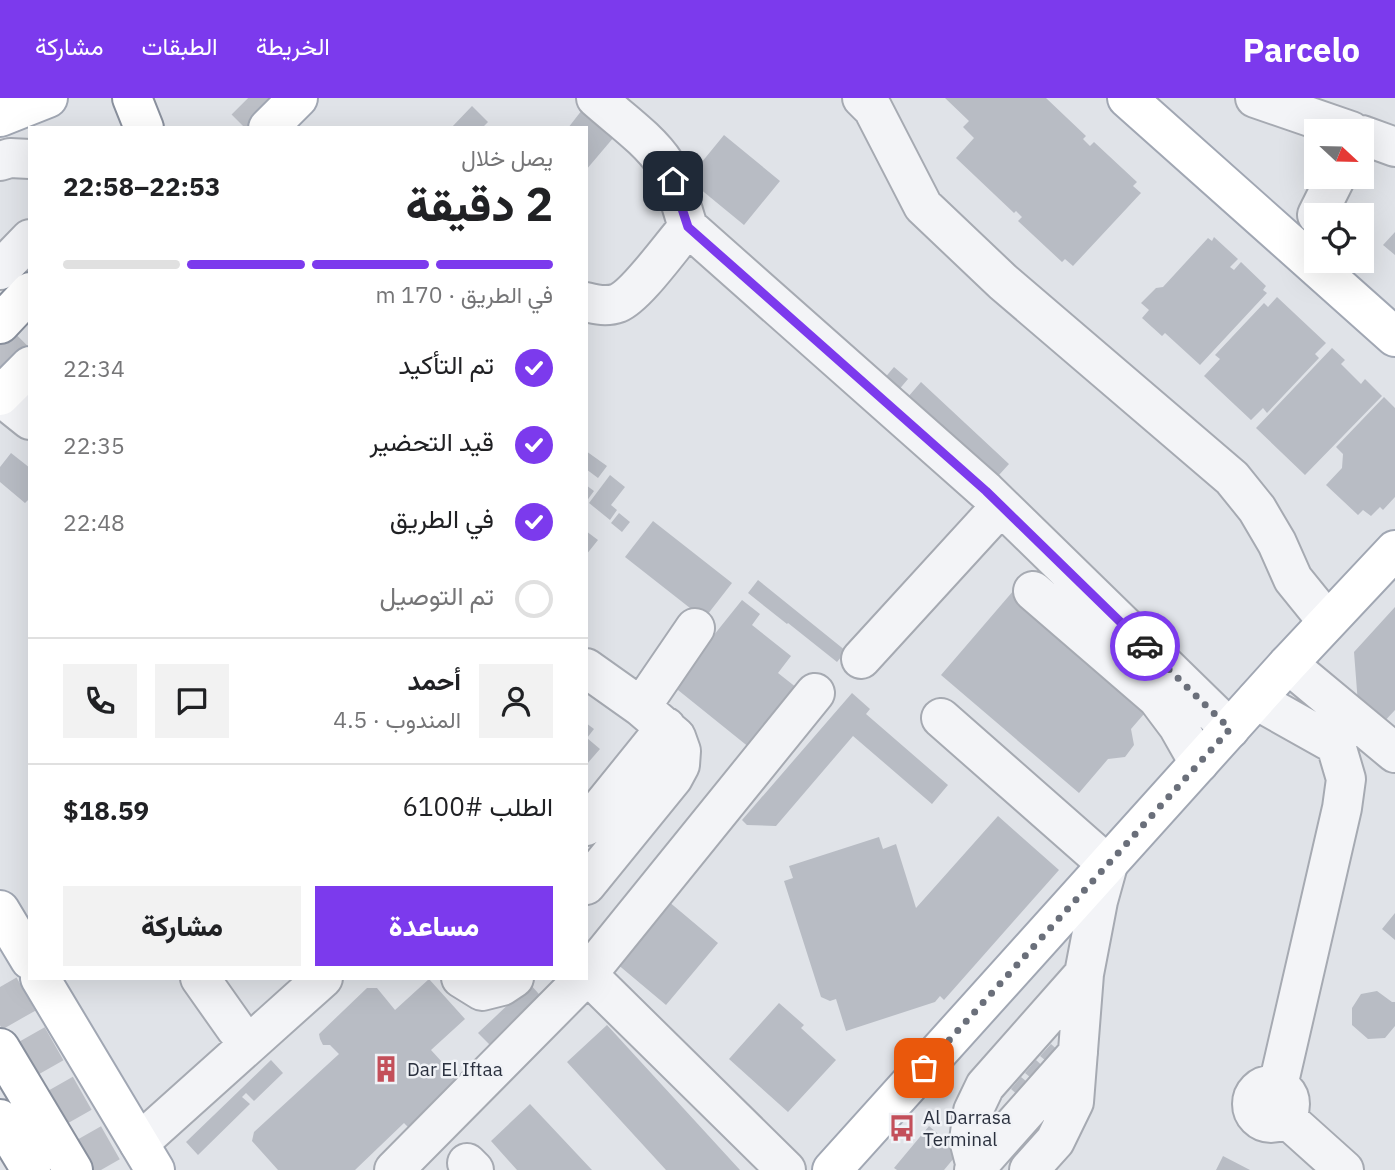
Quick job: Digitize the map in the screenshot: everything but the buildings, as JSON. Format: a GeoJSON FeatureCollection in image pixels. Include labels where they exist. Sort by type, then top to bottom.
{"type":"FeatureCollection","features":[{"type":"Feature","properties":{"kind":"main road"},"geometry":{"type":"LineString","coordinates":[[0,117],[48,98]]}},
{"type":"Feature","properties":{"kind":"main road"},"geometry":{"type":"LineString","coordinates":[[132,98],[143,126]]}},
{"type":"Feature","properties":{"kind":"main road"},"geometry":{"type":"LineString","coordinates":[[270,126],[298,98]]}},
{"type":"Feature","properties":{"kind":"main road"},"geometry":{"type":"LineString","coordinates":[[1127,98],[1304,223]]}},
{"type":"Feature","properties":{"kind":"main road"},"geometry":{"type":"LineString","coordinates":[[0,136],[28,138]]}},
{"type":"Feature","properties":{"kind":"main road"},"geometry":{"type":"LineString","coordinates":[[1346,273],[1395,337]]}},
{"type":"Feature","properties":{"kind":"main road"},"geometry":{"type":"LineString","coordinates":[[0,324],[28,294]]}},
{"type":"Feature","properties":{"kind":"main road"},"geometry":{"type":"LineString","coordinates":[[0,396],[28,368]]}},
{"type":"Feature","properties":{"kind":"main road"},"geometry":{"type":"LineString","coordinates":[[832,1170],[1327,621],[1395,550]]}},
{"type":"Feature","properties":{"kind":"main road"},"geometry":{"type":"LineString","coordinates":[[0,910],[28,957]]}},
{"type":"Feature","properties":{"kind":"main road"},"geometry":{"type":"LineString","coordinates":[[41,980],[142,1148]]}},
{"type":"Feature","properties":{"kind":"main road"},"geometry":{"type":"LineString","coordinates":[[0,1048],[73,1170]]}},
{"type":"Feature","properties":{"kind":"main road"},"geometry":{"type":"LineString","coordinates":[[0,1119],[31,1170]]}},
{"type":"Feature","properties":{"kind":"street"},"geometry":{"type":"LineString","coordinates":[[596,98],[655,151],[665,165],[688,227],[1001,506],[1230,729]]}},
{"type":"Feature","properties":{"kind":"street"},"geometry":{"type":"LineString","coordinates":[[862,98],[873,109],[923,206],[1003,282],[1232,478],[1264,520],[1293,579],[1327,621]]}},
{"type":"Feature","properties":{"kind":"street"},"geometry":{"type":"LineString","coordinates":[[1255,98],[1316,119]]}},
{"type":"Feature","properties":{"kind":"street"},"geometry":{"type":"LineString","coordinates":[[1374,139],[1395,147]]}},
{"type":"Feature","properties":{"kind":"street"},"geometry":{"type":"LineString","coordinates":[[0,161],[10,158],[28,159]]}},
{"type":"Feature","properties":{"kind":"street"},"geometry":{"type":"LineString","coordinates":[[588,303],[600,306],[616,304],[630,296],[688,227]]}},
{"type":"Feature","properties":{"kind":"street"},"geometry":{"type":"LineString","coordinates":[[0,270],[28,241]]}},
{"type":"Feature","properties":{"kind":"street"},"geometry":{"type":"LineString","coordinates":[[0,396],[28,418]]}},
{"type":"Feature","properties":{"kind":"street"},"geometry":{"type":"LineString","coordinates":[[861,659],[1001,506]]}},
{"type":"Feature","properties":{"kind":"street"},"geometry":{"type":"LineString","coordinates":[[1033,591],[1157,698],[1178,726],[1199,763]]}},
{"type":"Feature","properties":{"kind":"street"},"geometry":{"type":"LineString","coordinates":[[588,823],[653,717],[695,628]]}},
{"type":"Feature","properties":{"kind":"street"},"geometry":{"type":"LineString","coordinates":[[1288,664],[1395,753]]}},
{"type":"Feature","properties":{"kind":"street"},"geometry":{"type":"LineString","coordinates":[[588,669],[676,737],[681,751],[680,765],[673,778],[588,883]]}},
{"type":"Feature","properties":{"kind":"street"},"geometry":{"type":"LineString","coordinates":[[588,974],[815,693]]}},
{"type":"Feature","properties":{"kind":"street"},"geometry":{"type":"LineString","coordinates":[[1256,700],[1336,745],[1346,779],[1342,808],[1276,1096],[1344,1170]]}},
{"type":"Feature","properties":{"kind":"street"},"geometry":{"type":"LineString","coordinates":[[941,719],[1108,865],[1084,974],[1074,1102],[1055,1141],[1029,1170]]}},
{"type":"Feature","properties":{"kind":"street"},"geometry":{"type":"LineString","coordinates":[[975,1169],[969,1140],[972,1111],[985,1086],[1084,974]]}},
{"type":"Feature","properties":{"kind":"street"},"geometry":{"type":"LineString","coordinates":[[588,978],[786,1170]]}},
{"type":"Feature","properties":{"kind":"street"},"geometry":{"type":"LineString","coordinates":[[202,980],[242,1023]]}},
{"type":"Feature","properties":{"kind":"street"},"geometry":{"type":"LineString","coordinates":[[215,980],[242,1023]]}},
{"type":"Feature","properties":{"kind":"street"},"geometry":{"type":"LineString","coordinates":[[142,1148],[210,1067],[242,1023],[287,980]]}},
{"type":"Feature","properties":{"kind":"street"},"geometry":{"type":"LineString","coordinates":[[210,1067],[320,980]]}},
{"type":"Feature","properties":{"kind":"street"},"geometry":{"type":"LineString","coordinates":[[464,980],[482,991],[502,986],[511,980]]}},
{"type":"Feature","properties":{"kind":"street"},"geometry":{"type":"LineString","coordinates":[[394,1170],[582,980]]}},
{"type":"Feature","properties":{"kind":"street"},"geometry":{"type":"LineString","coordinates":[[975,1169],[1078,1053]]}},
{"type":"Feature","properties":{"kind":"tunnel"},"geometry":{"type":"LineString","coordinates":[[247,126],[275,98]]}},
{"type":"Feature","properties":{"kind":"tunnel"},"geometry":{"type":"LineString","coordinates":[[0,372],[28,344]]}},
{"type":"Feature","properties":{"kind":"tunnel"},"geometry":{"type":"LineString","coordinates":[[0,987],[104,1170]]}},
{"type":"Feature","properties":{"kind":"way so far"},"geometry":{"type":"LineString","coordinates":[[924,1068],[1230,729],[1145,646]]}},
{"type":"Feature","properties":{"kind":"place","name":"Dar El Iftaa"},"geometry":{"type":"Point","coordinates":[386,1069]}},
{"type":"Feature","properties":{"kind":"place","name":"Al Darrasa Terminal"},"geometry":{"type":"Point","coordinates":[902,1128]}},
{"type":"Feature","properties":{"kind":"route"},"geometry":{"type":"LineString","coordinates":[[673,181],[688,227],[986,491],[1145,646]]}}]}
